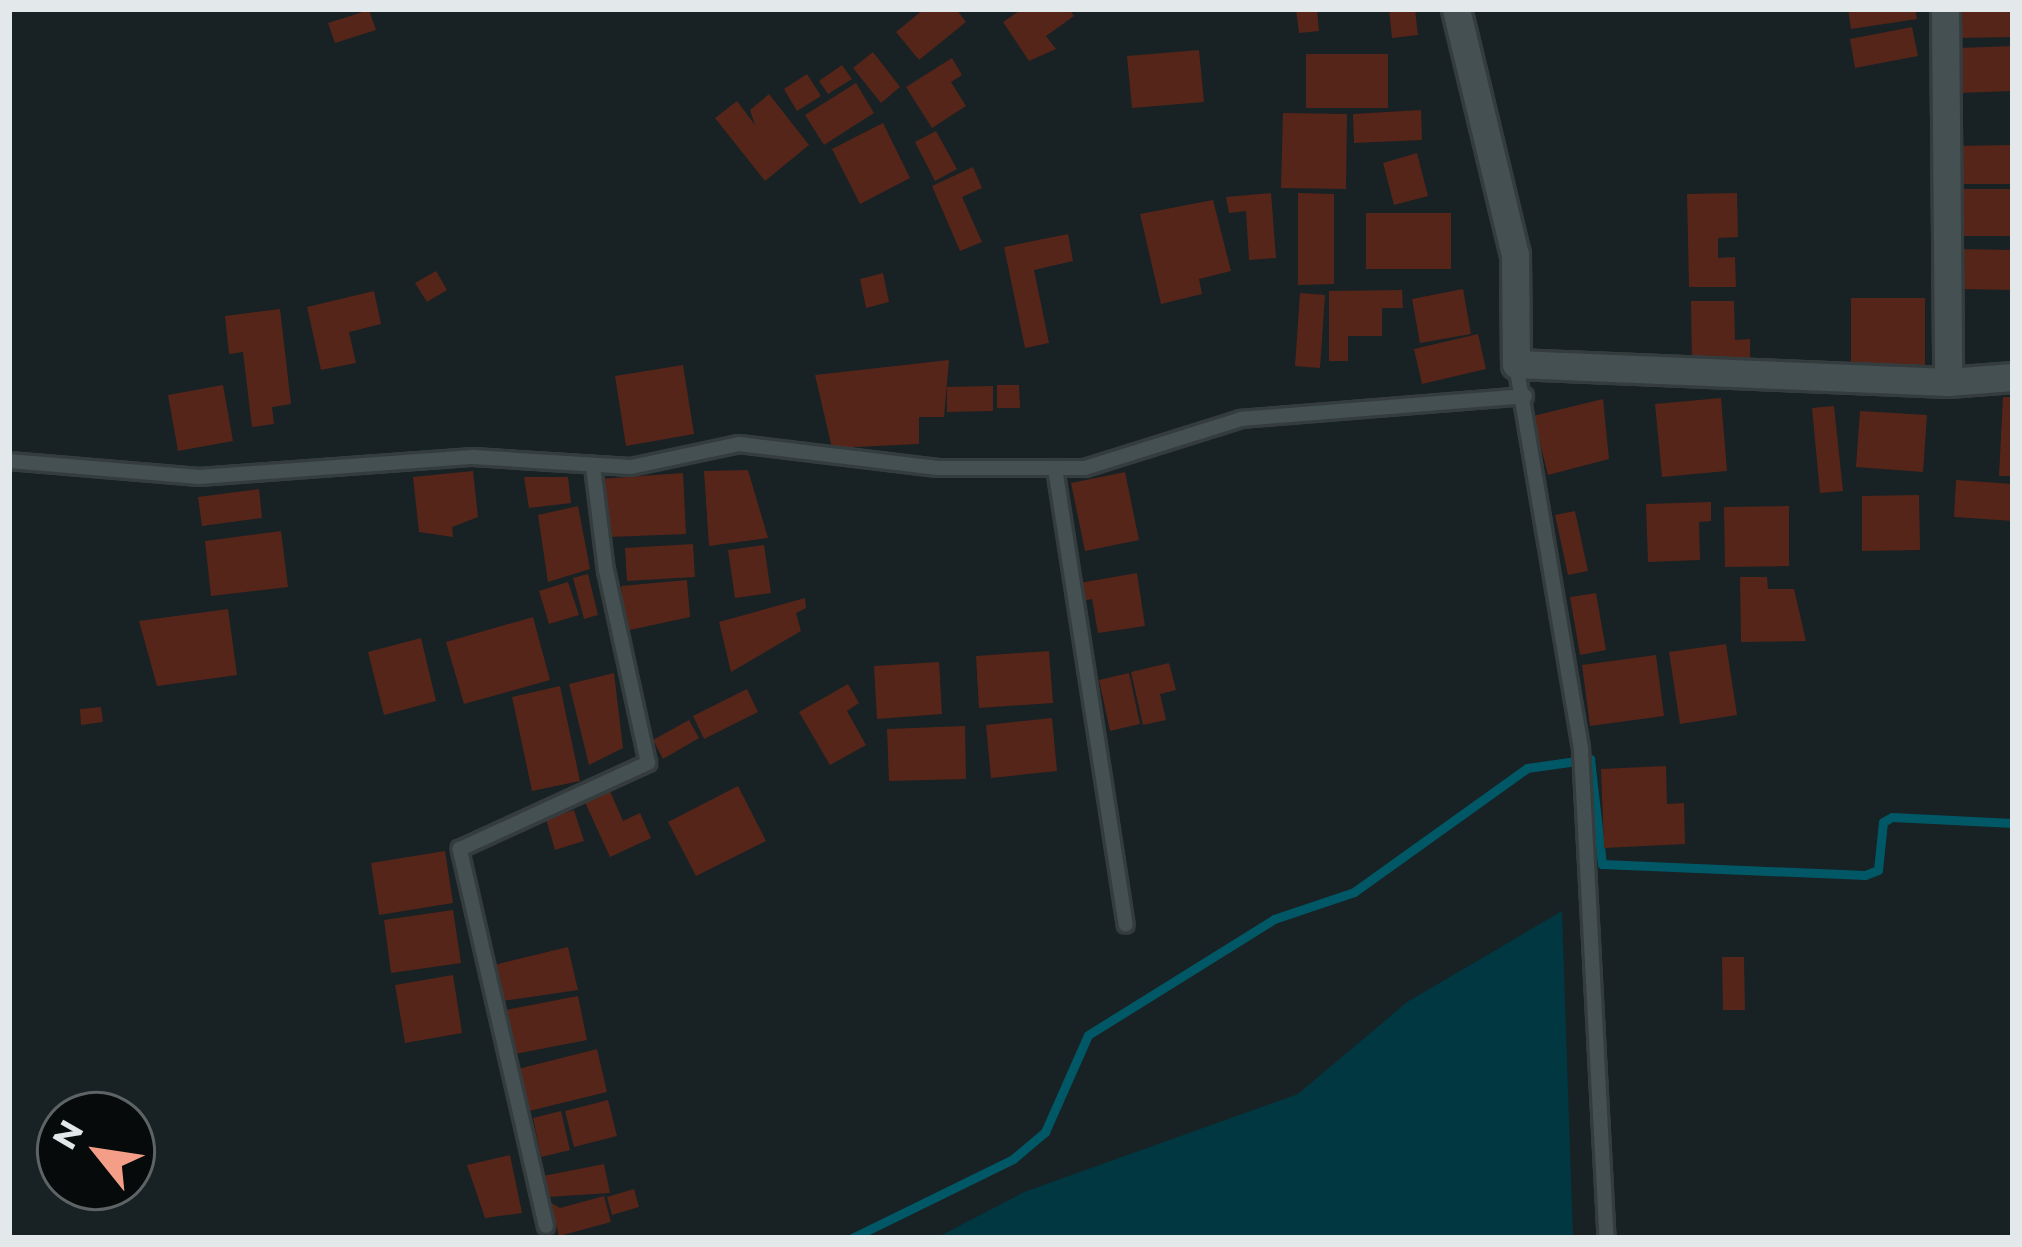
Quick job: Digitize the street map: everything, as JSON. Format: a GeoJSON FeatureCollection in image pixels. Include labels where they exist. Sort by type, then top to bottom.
{"type":"FeatureCollection","features":[{"type":"Feature","properties":{"kind":"street"},"geometry":{"type":"LineString","coordinates":[[1456,9],[1515,254],[1516,364],[1948,382],[2013,377]]}},
{"type":"Feature","properties":{"kind":"street"},"geometry":{"type":"LineString","coordinates":[[1945,9],[1948,382]]}},
{"type":"Feature","properties":{"kind":"lane"},"geometry":{"type":"LineString","coordinates":[[1516,364],[1581,750],[1607,1238]]}},
{"type":"Feature","properties":{"kind":"lane"},"geometry":{"type":"LineString","coordinates":[[9,461],[199,477],[473,457],[631,467],[740,444],[938,468],[1085,468],[1241,419],[1525,396]]}},
{"type":"Feature","properties":{"kind":"lane"},"geometry":{"type":"LineString","coordinates":[[546,1226],[460,848],[648,764],[606,571],[593,466]]}},
{"type":"Feature","properties":{"kind":"lane"},"geometry":{"type":"LineString","coordinates":[[1054,468],[1126,925]]}},
{"type":"Feature","properties":{"kind":"shaded area"},"geometry":{"type":"Polygon","coordinates":[[[1562,911],[1573,1238],[936,1238],[1024,1192],[1298,1094],[1407,1002],[1562,911]]]}},
{"type":"Feature","properties":{"kind":"building"},"geometry":{"type":"Polygon","coordinates":[[[924,9],[956,9],[966,22],[919,60],[896,32],[924,9]]]}},
{"type":"Feature","properties":{"kind":"building"},"geometry":{"type":"Polygon","coordinates":[[[1022,9],[1069,9],[1074,16],[1046,36],[1056,49],[1029,61],[1003,22],[1022,9]]]}},
{"type":"Feature","properties":{"kind":"building"},"geometry":{"type":"Polygon","coordinates":[[[1296,9],[1317,9],[1319,31],[1299,33],[1296,9]]]}},
{"type":"Feature","properties":{"kind":"building"},"geometry":{"type":"Polygon","coordinates":[[[1389,9],[1415,9],[1418,35],[1392,38],[1389,9]]]}},
{"type":"Feature","properties":{"kind":"building"},"geometry":{"type":"Polygon","coordinates":[[[1848,9],[1915,9],[1917,19],[1851,29],[1848,9]]]}},
{"type":"Feature","properties":{"kind":"building"},"geometry":{"type":"Polygon","coordinates":[[[1954,9],[2013,9],[2013,37],[1955,38],[1954,9]]]}},
{"type":"Feature","properties":{"kind":"building"},"geometry":{"type":"Polygon","coordinates":[[[369,10],[376,30],[335,43],[328,23],[369,10]]]}},
{"type":"Feature","properties":{"kind":"building"},"geometry":{"type":"Polygon","coordinates":[[[1912,27],[1918,56],[1855,68],[1850,39],[1912,27]]]}},
{"type":"Feature","properties":{"kind":"building"},"geometry":{"type":"Polygon","coordinates":[[[2013,46],[2013,91],[1959,93],[1958,48],[2013,46]]]}},
{"type":"Feature","properties":{"kind":"building"},"geometry":{"type":"Polygon","coordinates":[[[1199,50],[1204,102],[1132,108],[1127,56],[1199,50]]]}},
{"type":"Feature","properties":{"kind":"building"},"geometry":{"type":"Polygon","coordinates":[[[873,52],[900,87],[881,103],[853,68],[873,52]]]}},
{"type":"Feature","properties":{"kind":"building"},"geometry":{"type":"Polygon","coordinates":[[[1306,54],[1388,54],[1388,108],[1306,108],[1306,54]]]}},
{"type":"Feature","properties":{"kind":"building"},"geometry":{"type":"Polygon","coordinates":[[[952,58],[962,75],[951,82],[966,106],[932,128],[906,87],[952,58]]]}},
{"type":"Feature","properties":{"kind":"building"},"geometry":{"type":"Polygon","coordinates":[[[842,65],[852,79],[828,94],[819,81],[842,65]]]}},
{"type":"Feature","properties":{"kind":"building"},"geometry":{"type":"Polygon","coordinates":[[[807,74],[821,96],[797,111],[784,89],[807,74]]]}},
{"type":"Feature","properties":{"kind":"building"},"geometry":{"type":"Polygon","coordinates":[[[856,83],[874,113],[824,145],[805,115],[856,83]]]}},
{"type":"Feature","properties":{"kind":"building"},"geometry":{"type":"Polygon","coordinates":[[[769,94],[809,145],[765,181],[715,118],[737,101],[755,125],[750,110],[769,94]]]}},
{"type":"Feature","properties":{"kind":"building"},"geometry":{"type":"Polygon","coordinates":[[[1421,110],[1422,140],[1354,143],[1353,114],[1421,110]]]}},
{"type":"Feature","properties":{"kind":"building"},"geometry":{"type":"Polygon","coordinates":[[[1283,113],[1347,114],[1346,189],[1281,188],[1283,113]]]}},
{"type":"Feature","properties":{"kind":"building"},"geometry":{"type":"Polygon","coordinates":[[[883,123],[910,178],[860,204],[832,149],[883,123]]]}},
{"type":"Feature","properties":{"kind":"building"},"geometry":{"type":"Polygon","coordinates":[[[936,131],[957,169],[935,181],[915,142],[936,131]]]}},
{"type":"Feature","properties":{"kind":"building"},"geometry":{"type":"Polygon","coordinates":[[[2013,145],[2013,184],[1953,184],[1953,146],[2013,145]]]}},
{"type":"Feature","properties":{"kind":"building"},"geometry":{"type":"Polygon","coordinates":[[[1417,153],[1428,196],[1394,205],[1383,163],[1417,153]]]}},
{"type":"Feature","properties":{"kind":"building"},"geometry":{"type":"Polygon","coordinates":[[[973,167],[982,188],[962,197],[982,242],[960,251],[932,186],[973,167]]]}},
{"type":"Feature","properties":{"kind":"building"},"geometry":{"type":"Polygon","coordinates":[[[1956,189],[2013,189],[2013,236],[1955,236],[1956,189]]]}},
{"type":"Feature","properties":{"kind":"building"},"geometry":{"type":"Polygon","coordinates":[[[1271,193],[1276,258],[1249,260],[1246,211],[1229,213],[1226,197],[1271,193]]]}},
{"type":"Feature","properties":{"kind":"building"},"geometry":{"type":"Polygon","coordinates":[[[1298,193],[1334,194],[1334,284],[1298,285],[1298,193]]]}},
{"type":"Feature","properties":{"kind":"building"},"geometry":{"type":"Polygon","coordinates":[[[1737,193],[1738,237],[1718,238],[1718,258],[1735,257],[1736,287],[1689,287],[1687,194],[1737,193]]]}},
{"type":"Feature","properties":{"kind":"building"},"geometry":{"type":"Polygon","coordinates":[[[1213,200],[1231,271],[1199,279],[1202,294],[1161,304],[1140,214],[1213,200]]]}},
{"type":"Feature","properties":{"kind":"building"},"geometry":{"type":"Polygon","coordinates":[[[1366,213],[1451,213],[1451,269],[1366,269],[1366,213]]]}},
{"type":"Feature","properties":{"kind":"building"},"geometry":{"type":"Polygon","coordinates":[[[1068,234],[1073,261],[1034,270],[1049,343],[1025,348],[1004,247],[1068,234]]]}},
{"type":"Feature","properties":{"kind":"building"},"geometry":{"type":"Polygon","coordinates":[[[1958,249],[2013,250],[2013,290],[1958,289],[1958,249]]]}},
{"type":"Feature","properties":{"kind":"building"},"geometry":{"type":"Polygon","coordinates":[[[436,271],[447,290],[427,302],[415,283],[436,271]]]}},
{"type":"Feature","properties":{"kind":"building"},"geometry":{"type":"Polygon","coordinates":[[[883,273],[889,302],[866,308],[860,279],[883,273]]]}},
{"type":"Feature","properties":{"kind":"building"},"geometry":{"type":"Polygon","coordinates":[[[1463,289],[1471,334],[1420,343],[1412,299],[1463,289]]]}},
{"type":"Feature","properties":{"kind":"building"},"geometry":{"type":"Polygon","coordinates":[[[1402,290],[1403,308],[1382,308],[1382,336],[1348,336],[1348,361],[1329,361],[1329,291],[1402,290]]]}},
{"type":"Feature","properties":{"kind":"building"},"geometry":{"type":"Polygon","coordinates":[[[374,291],[381,324],[349,332],[356,363],[321,370],[307,307],[374,291]]]}},
{"type":"Feature","properties":{"kind":"building"},"geometry":{"type":"Polygon","coordinates":[[[1300,293],[1325,295],[1320,368],[1295,366],[1300,293]]]}},
{"type":"Feature","properties":{"kind":"building"},"geometry":{"type":"Polygon","coordinates":[[[1851,298],[1925,298],[1925,370],[1851,370],[1851,298]]]}},
{"type":"Feature","properties":{"kind":"building"},"geometry":{"type":"Polygon","coordinates":[[[1691,301],[1734,301],[1735,340],[1750,339],[1750,365],[1692,367],[1691,301]]]}},
{"type":"Feature","properties":{"kind":"building"},"geometry":{"type":"Polygon","coordinates":[[[280,309],[291,404],[272,407],[274,424],[252,427],[243,352],[229,354],[225,316],[280,309]]]}},
{"type":"Feature","properties":{"kind":"building"},"geometry":{"type":"Polygon","coordinates":[[[1478,334],[1486,369],[1422,384],[1414,349],[1478,334]]]}},
{"type":"Feature","properties":{"kind":"building"},"geometry":{"type":"Polygon","coordinates":[[[949,360],[944,417],[919,417],[919,444],[832,448],[815,375],[949,360]]]}},
{"type":"Feature","properties":{"kind":"building"},"geometry":{"type":"Polygon","coordinates":[[[683,365],[694,434],[626,446],[615,376],[683,365]]]}},
{"type":"Feature","properties":{"kind":"building"},"geometry":{"type":"Polygon","coordinates":[[[223,385],[233,441],[178,451],[168,395],[223,385]]]}},
{"type":"Feature","properties":{"kind":"building"},"geometry":{"type":"Polygon","coordinates":[[[997,385],[1019,385],[1020,408],[997,408],[997,385]]]}},
{"type":"Feature","properties":{"kind":"building"},"geometry":{"type":"Polygon","coordinates":[[[993,386],[993,411],[947,412],[947,387],[993,386]]]}},
{"type":"Feature","properties":{"kind":"building"},"geometry":{"type":"Polygon","coordinates":[[[2003,397],[2013,397],[2013,476],[1999,476],[2003,397]]]}},
{"type":"Feature","properties":{"kind":"building"},"geometry":{"type":"Polygon","coordinates":[[[1721,398],[1727,471],[1662,477],[1655,404],[1721,398]]]}},
{"type":"Feature","properties":{"kind":"building"},"geometry":{"type":"Polygon","coordinates":[[[1603,399],[1609,459],[1548,475],[1533,416],[1603,399]]]}},
{"type":"Feature","properties":{"kind":"building"},"geometry":{"type":"Polygon","coordinates":[[[1834,406],[1843,491],[1820,493],[1812,408],[1834,406]]]}},
{"type":"Feature","properties":{"kind":"building"},"geometry":{"type":"Polygon","coordinates":[[[1860,411],[1927,415],[1923,472],[1856,467],[1860,411]]]}},
{"type":"Feature","properties":{"kind":"building"},"geometry":{"type":"Polygon","coordinates":[[[748,470],[768,538],[709,546],[704,471],[748,470]]]}},
{"type":"Feature","properties":{"kind":"building"},"geometry":{"type":"Polygon","coordinates":[[[473,471],[478,517],[452,527],[453,537],[419,532],[413,477],[473,471]]]}},
{"type":"Feature","properties":{"kind":"building"},"geometry":{"type":"Polygon","coordinates":[[[1125,472],[1139,540],[1085,551],[1071,483],[1125,472]]]}},
{"type":"Feature","properties":{"kind":"building"},"geometry":{"type":"Polygon","coordinates":[[[683,473],[686,534],[609,537],[599,479],[683,473]]]}},
{"type":"Feature","properties":{"kind":"building"},"geometry":{"type":"Polygon","coordinates":[[[524,477],[568,477],[571,503],[529,508],[524,477]]]}},
{"type":"Feature","properties":{"kind":"building"},"geometry":{"type":"Polygon","coordinates":[[[1956,480],[2013,484],[2013,521],[1954,517],[1956,480]]]}},
{"type":"Feature","properties":{"kind":"building"},"geometry":{"type":"Polygon","coordinates":[[[259,489],[262,518],[202,526],[198,497],[259,489]]]}},
{"type":"Feature","properties":{"kind":"building"},"geometry":{"type":"Polygon","coordinates":[[[1919,495],[1920,550],[1862,551],[1862,496],[1919,495]]]}},
{"type":"Feature","properties":{"kind":"building"},"geometry":{"type":"Polygon","coordinates":[[[1711,502],[1711,521],[1699,522],[1700,560],[1648,562],[1646,504],[1711,502]]]}},
{"type":"Feature","properties":{"kind":"building"},"geometry":{"type":"Polygon","coordinates":[[[578,506],[590,569],[548,582],[538,515],[578,506]]]}},
{"type":"Feature","properties":{"kind":"building"},"geometry":{"type":"Polygon","coordinates":[[[1789,506],[1789,566],[1725,567],[1724,507],[1789,506]]]}},
{"type":"Feature","properties":{"kind":"building"},"geometry":{"type":"Polygon","coordinates":[[[1575,511],[1588,571],[1568,575],[1555,515],[1575,511]]]}},
{"type":"Feature","properties":{"kind":"building"},"geometry":{"type":"Polygon","coordinates":[[[281,531],[288,587],[211,596],[205,541],[281,531]]]}},
{"type":"Feature","properties":{"kind":"building"},"geometry":{"type":"Polygon","coordinates":[[[693,544],[695,577],[627,581],[625,548],[693,544]]]}},
{"type":"Feature","properties":{"kind":"building"},"geometry":{"type":"Polygon","coordinates":[[[764,545],[771,593],[735,598],[728,550],[764,545]]]}},
{"type":"Feature","properties":{"kind":"building"},"geometry":{"type":"Polygon","coordinates":[[[1137,573],[1145,626],[1098,633],[1092,599],[1077,602],[1074,584],[1137,573]]]}},
{"type":"Feature","properties":{"kind":"building"},"geometry":{"type":"Polygon","coordinates":[[[588,574],[598,615],[584,619],[573,578],[588,574]]]}},
{"type":"Feature","properties":{"kind":"building"},"geometry":{"type":"Polygon","coordinates":[[[1740,577],[1767,577],[1768,589],[1794,589],[1806,641],[1741,642],[1740,577]]]}},
{"type":"Feature","properties":{"kind":"building"},"geometry":{"type":"Polygon","coordinates":[[[687,580],[690,617],[625,631],[621,586],[687,580]]]}},
{"type":"Feature","properties":{"kind":"building"},"geometry":{"type":"Polygon","coordinates":[[[568,582],[579,615],[549,624],[539,591],[568,582]]]}},
{"type":"Feature","properties":{"kind":"building"},"geometry":{"type":"Polygon","coordinates":[[[1596,593],[1606,650],[1580,655],[1570,597],[1596,593]]]}},
{"type":"Feature","properties":{"kind":"building"},"geometry":{"type":"Polygon","coordinates":[[[805,598],[806,608],[796,613],[801,631],[731,672],[719,622],[805,598]]]}},
{"type":"Feature","properties":{"kind":"building"},"geometry":{"type":"Polygon","coordinates":[[[228,609],[237,675],[157,686],[139,621],[228,609]]]}},
{"type":"Feature","properties":{"kind":"building"},"geometry":{"type":"Polygon","coordinates":[[[533,617],[550,680],[464,704],[446,642],[533,617]]]}},
{"type":"Feature","properties":{"kind":"building"},"geometry":{"type":"Polygon","coordinates":[[[421,638],[436,701],[384,715],[368,652],[421,638]]]}},
{"type":"Feature","properties":{"kind":"building"},"geometry":{"type":"Polygon","coordinates":[[[1726,644],[1737,715],[1680,724],[1669,652],[1726,644]]]}},
{"type":"Feature","properties":{"kind":"building"},"geometry":{"type":"Polygon","coordinates":[[[1049,651],[1053,703],[979,708],[976,656],[1049,651]]]}},
{"type":"Feature","properties":{"kind":"building"},"geometry":{"type":"Polygon","coordinates":[[[1656,655],[1664,716],[1590,726],[1582,665],[1656,655]]]}},
{"type":"Feature","properties":{"kind":"building"},"geometry":{"type":"Polygon","coordinates":[[[939,662],[942,714],[877,719],[874,666],[939,662]]]}},
{"type":"Feature","properties":{"kind":"building"},"geometry":{"type":"Polygon","coordinates":[[[1169,663],[1176,690],[1160,694],[1166,720],[1143,725],[1131,672],[1169,663]]]}},
{"type":"Feature","properties":{"kind":"building"},"geometry":{"type":"Polygon","coordinates":[[[614,673],[623,748],[589,765],[569,684],[614,673]]]}},
{"type":"Feature","properties":{"kind":"building"},"geometry":{"type":"Polygon","coordinates":[[[1129,673],[1140,724],[1110,731],[1099,680],[1129,673]]]}},
{"type":"Feature","properties":{"kind":"building"},"geometry":{"type":"Polygon","coordinates":[[[848,684],[859,703],[847,711],[866,745],[830,765],[799,712],[848,684]]]}},
{"type":"Feature","properties":{"kind":"building"},"geometry":{"type":"Polygon","coordinates":[[[560,686],[580,781],[532,791],[512,697],[560,686]]]}},
{"type":"Feature","properties":{"kind":"building"},"geometry":{"type":"Polygon","coordinates":[[[747,689],[758,712],[704,739],[693,716],[747,689]]]}},
{"type":"Feature","properties":{"kind":"building"},"geometry":{"type":"Polygon","coordinates":[[[101,707],[103,722],[81,725],[80,709],[101,707]]]}},
{"type":"Feature","properties":{"kind":"building"},"geometry":{"type":"Polygon","coordinates":[[[1052,718],[1057,771],[991,778],[986,725],[1052,718]]]}},
{"type":"Feature","properties":{"kind":"building"},"geometry":{"type":"Polygon","coordinates":[[[689,720],[699,738],[663,759],[653,740],[689,720]]]}},
{"type":"Feature","properties":{"kind":"building"},"geometry":{"type":"Polygon","coordinates":[[[965,726],[966,779],[889,781],[887,729],[965,726]]]}},
{"type":"Feature","properties":{"kind":"building"},"geometry":{"type":"Polygon","coordinates":[[[1666,766],[1667,804],[1684,803],[1685,844],[1604,848],[1601,769],[1666,766]]]}},
{"type":"Feature","properties":{"kind":"building"},"geometry":{"type":"Polygon","coordinates":[[[738,786],[766,841],[696,876],[668,822],[738,786]]]}},
{"type":"Feature","properties":{"kind":"building"},"geometry":{"type":"Polygon","coordinates":[[[609,789],[623,821],[640,813],[651,838],[610,857],[584,800],[609,789]]]}},
{"type":"Feature","properties":{"kind":"building"},"geometry":{"type":"Polygon","coordinates":[[[574,810],[584,841],[555,850],[546,819],[574,810]]]}},
{"type":"Feature","properties":{"kind":"building"},"geometry":{"type":"Polygon","coordinates":[[[445,851],[453,903],[379,915],[371,863],[445,851]]]}},
{"type":"Feature","properties":{"kind":"building"},"geometry":{"type":"Polygon","coordinates":[[[453,910],[461,963],[391,973],[384,920],[453,910]]]}},
{"type":"Feature","properties":{"kind":"building"},"geometry":{"type":"Polygon","coordinates":[[[568,947],[578,990],[502,1001],[494,965],[568,947]]]}},
{"type":"Feature","properties":{"kind":"building"},"geometry":{"type":"Polygon","coordinates":[[[1722,957],[1744,957],[1745,1010],[1723,1010],[1722,957]]]}},
{"type":"Feature","properties":{"kind":"building"},"geometry":{"type":"Polygon","coordinates":[[[453,975],[462,1033],[405,1043],[395,985],[453,975]]]}},
{"type":"Feature","properties":{"kind":"building"},"geometry":{"type":"Polygon","coordinates":[[[578,996],[587,1040],[515,1054],[506,1010],[578,996]]]}},
{"type":"Feature","properties":{"kind":"building"},"geometry":{"type":"Polygon","coordinates":[[[597,1049],[607,1092],[529,1111],[518,1069],[597,1049]]]}},
{"type":"Feature","properties":{"kind":"building"},"geometry":{"type":"Polygon","coordinates":[[[608,1100],[617,1136],[574,1147],[565,1111],[608,1100]]]}},
{"type":"Feature","properties":{"kind":"building"},"geometry":{"type":"Polygon","coordinates":[[[561,1111],[570,1150],[541,1157],[533,1118],[561,1111]]]}},
{"type":"Feature","properties":{"kind":"building"},"geometry":{"type":"Polygon","coordinates":[[[510,1155],[522,1213],[485,1218],[467,1165],[510,1155]]]}},
{"type":"Feature","properties":{"kind":"building"},"geometry":{"type":"Polygon","coordinates":[[[604,1164],[610,1193],[547,1197],[543,1176],[604,1164]]]}},
{"type":"Feature","properties":{"kind":"building"},"geometry":{"type":"Polygon","coordinates":[[[634,1189],[639,1207],[612,1215],[607,1197],[634,1189]]]}},
{"type":"Feature","properties":{"kind":"building"},"geometry":{"type":"Polygon","coordinates":[[[604,1196],[611,1222],[559,1236],[550,1202],[560,1208],[604,1196]]]}},
{"type":"Feature","properties":{"kind":"waterway"},"geometry":{"type":"LineString","coordinates":[[852,1238],[1013,1159],[1045,1132],[1088,1035],[1274,919],[1354,892],[1527,768],[1590,759],[1602,864],[1865,875],[1878,870],[1883,822],[1892,817],[2013,823]]}}]}
